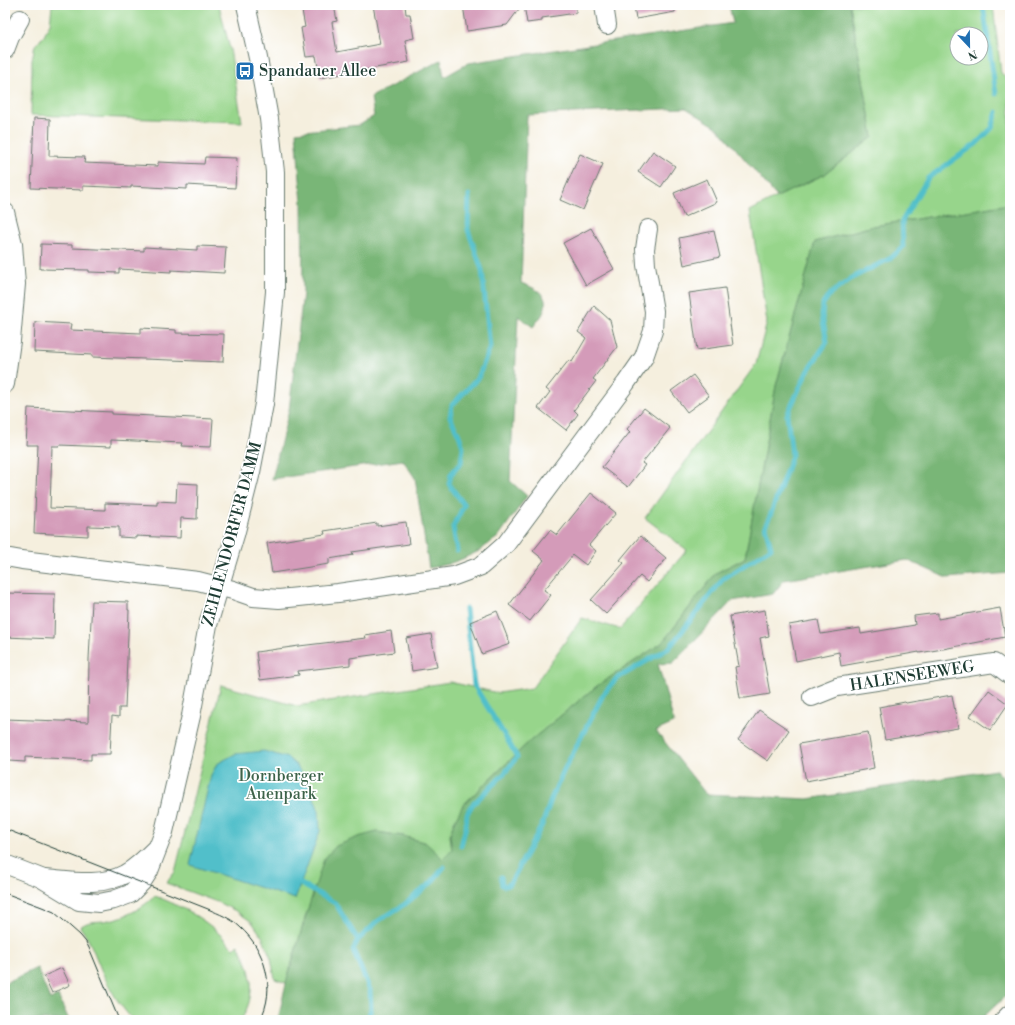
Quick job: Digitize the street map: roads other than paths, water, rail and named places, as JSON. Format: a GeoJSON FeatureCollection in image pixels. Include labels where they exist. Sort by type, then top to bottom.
{"type":"FeatureCollection","features":[{"type":"Feature","properties":{"kind":"street","name":"ZEHLENDORFER DAMM"},"geometry":{"type":"LineString","coordinates":[[5,864],[41,878],[79,901],[99,903],[114,900],[130,894],[142,882],[149,871],[164,832],[191,716],[208,625],[237,529],[253,465],[264,404],[275,292],[275,172],[269,119],[258,58],[246,5]]}},
{"type":"Feature","properties":{"kind":"street"},"geometry":{"type":"LineString","coordinates":[[604,5],[607,25]]}},
{"type":"Feature","properties":{"kind":"street"},"geometry":{"type":"LineString","coordinates":[[5,50],[20,19]]}},
{"type":"Feature","properties":{"kind":"street"},"geometry":{"type":"LineString","coordinates":[[5,212],[13,244],[16,284],[5,384]]}},
{"type":"Feature","properties":{"kind":"street"},"geometry":{"type":"LineString","coordinates":[[5,557],[198,581],[253,597],[279,599],[338,593],[454,576],[481,566],[506,544],[622,389],[644,357],[652,331],[654,311],[645,248],[648,228]]}},
{"type":"Feature","properties":{"kind":"street","name":"HALENSEEWEG"},"geometry":{"type":"LineString","coordinates":[[812,697],[837,688],[994,663],[1010,675]]}},
{"type":"Feature","properties":{"kind":"street"},"geometry":{"type":"LineString","coordinates":[[1004,1020],[1010,1014]]}},
{"type":"Feature","properties":{"kind":"water"},"geometry":{"type":"Polygon","coordinates":[[[264,751],[288,758],[296,765],[309,785],[319,811],[320,831],[295,899],[190,865],[211,775],[217,764],[235,754],[264,751]]]}},
{"type":"Feature","properties":{"kind":"waterway"},"geometry":{"type":"LineString","coordinates":[[983,5],[996,94]]}},
{"type":"Feature","properties":{"kind":"waterway"},"geometry":{"type":"LineString","coordinates":[[501,877],[502,885],[504,886],[508,885],[512,880],[542,825],[564,770],[603,695],[616,679],[669,648],[723,579],[771,548],[765,526],[792,455],[787,415],[807,372],[827,342],[822,316],[823,304],[829,295],[852,278],[891,258],[903,247],[902,221],[928,178],[976,144],[992,128],[997,112]]}},
{"type":"Feature","properties":{"kind":"waterway"},"geometry":{"type":"LineString","coordinates":[[457,551],[453,527],[464,505],[449,484],[451,474],[461,463],[463,447],[450,417],[452,405],[478,378],[490,347],[482,270],[468,230],[469,195]]}},
{"type":"Feature","properties":{"kind":"waterway"},"geometry":{"type":"LineString","coordinates":[[461,846],[466,826],[467,814],[472,805],[504,774],[517,757],[474,685],[466,609]]}},
{"type":"Feature","properties":{"kind":"waterway"},"geometry":{"type":"LineString","coordinates":[[368,1020],[371,1008],[370,990],[353,950],[358,940],[378,921],[405,904],[431,883],[444,867]]}},
{"type":"Feature","properties":{"kind":"waterway"},"geometry":{"type":"LineString","coordinates":[[301,884],[335,903],[358,940]]}},
{"type":"Feature","properties":{"kind":"tram line"},"geometry":{"type":"LineString","coordinates":[[5,829],[208,909],[233,921],[249,936],[256,946],[266,970],[268,995],[260,1020]]}},
{"type":"Feature","properties":{"kind":"tram line"},"geometry":{"type":"LineString","coordinates":[[5,893],[54,912],[80,935],[90,950],[119,1020]]}},
{"type":"Feature","properties":{"kind":"place","name":"Spandauer Allee"},"geometry":{"type":"Point","coordinates":[245,71]}},
{"type":"Feature","properties":{"kind":"park label","name":"Dornberger Auenpark"},"geometry":{"type":"Point","coordinates":[281,785]}}]}
